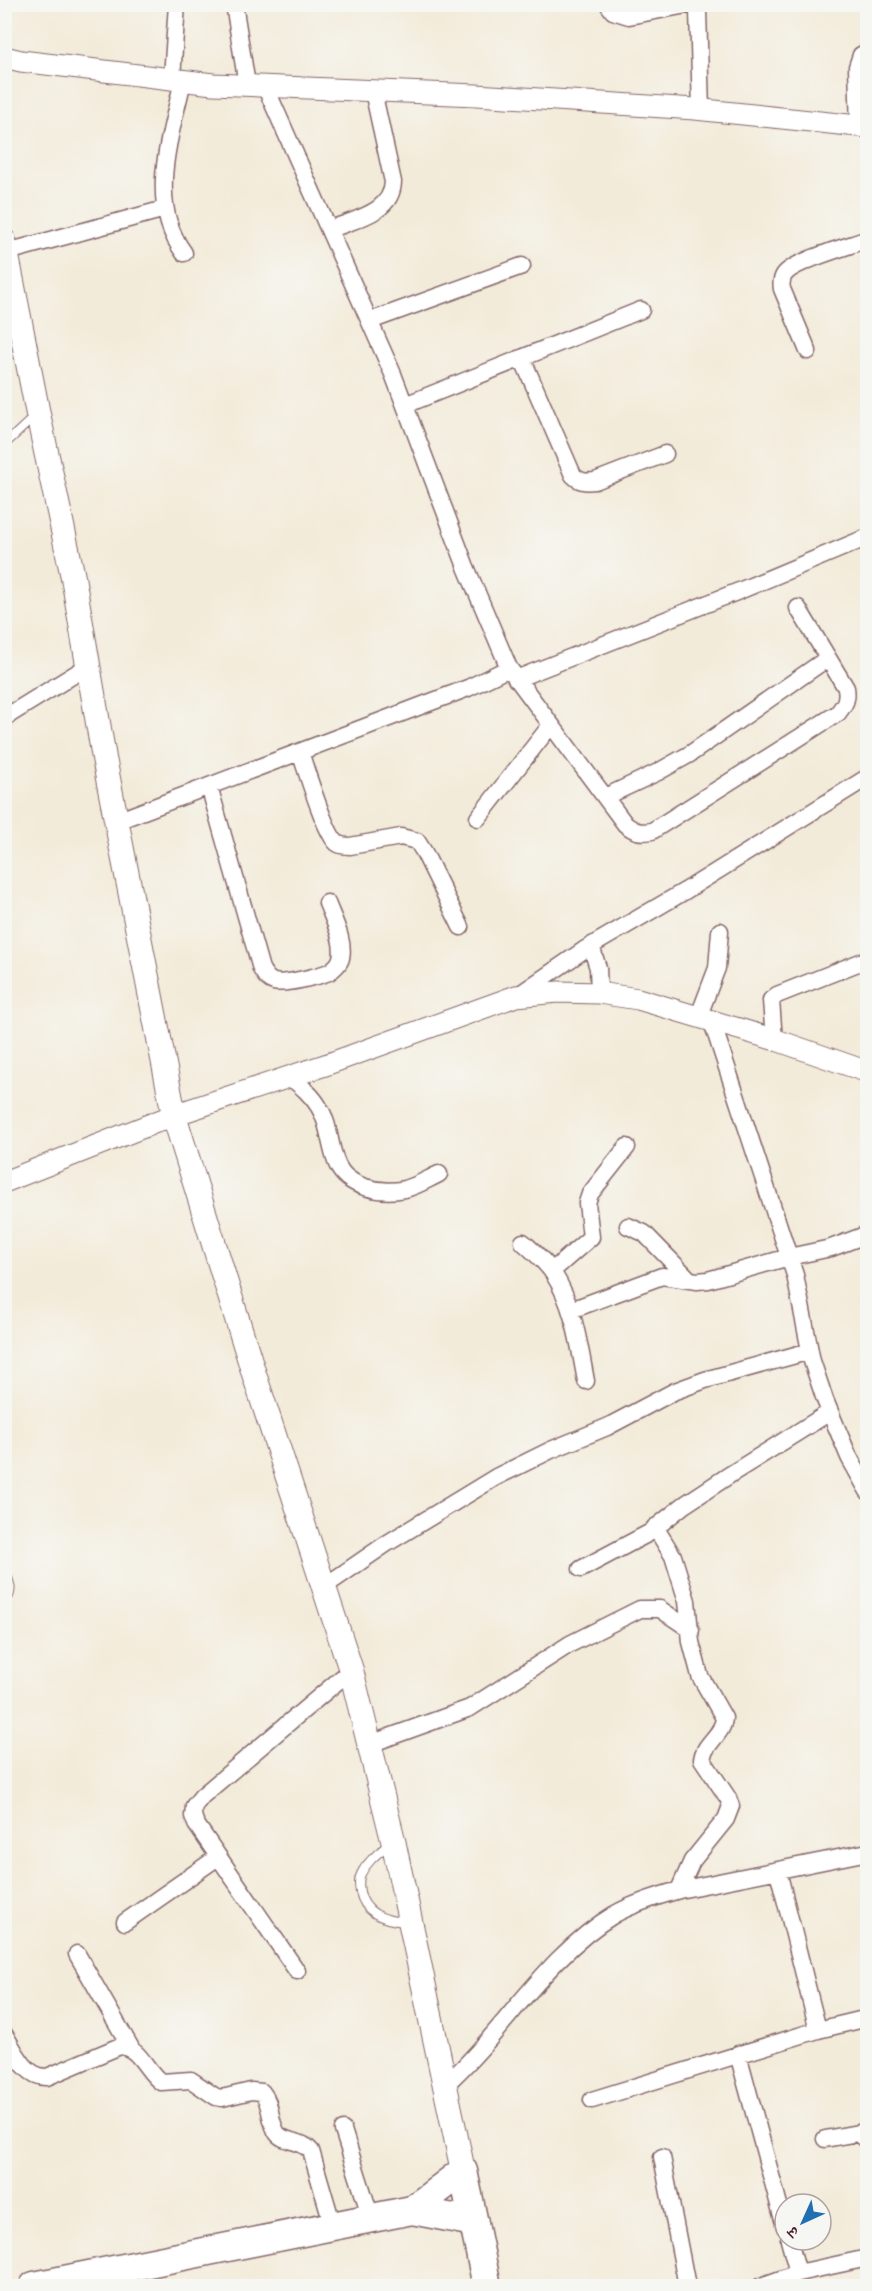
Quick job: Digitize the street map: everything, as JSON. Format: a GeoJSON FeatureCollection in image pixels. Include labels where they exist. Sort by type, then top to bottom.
{"type":"FeatureCollection","features":[{"type":"Feature","properties":{"kind":"highway"},"geometry":{"type":"LineString","coordinates":[[412,2210],[463,2171],[487,2286]]}},
{"type":"Feature","properties":{"kind":"highway"},"geometry":{"type":"LineString","coordinates":[[34,2286],[412,2210],[474,2222]]}},
{"type":"Feature","properties":{"kind":"main road"},"geometry":{"type":"LineString","coordinates":[[6,247],[73,578],[174,1115],[258,1388],[351,1670],[393,1840],[463,2171]]}},
{"type":"Feature","properties":{"kind":"street"},"geometry":{"type":"LineString","coordinates":[[177,4],[178,79],[163,186],[169,228],[184,253]]}},
{"type":"Feature","properties":{"kind":"street"},"geometry":{"type":"LineString","coordinates":[[234,4],[256,86],[329,230],[370,321],[405,405],[466,567],[513,674],[625,824],[634,831],[641,833],[652,831],[838,713],[845,705],[846,688],[798,609]]}},
{"type":"Feature","properties":{"kind":"street"},"geometry":{"type":"LineString","coordinates":[[608,4],[613,11],[629,16],[692,4]]}},
{"type":"Feature","properties":{"kind":"street"},"geometry":{"type":"LineString","coordinates":[[700,4],[698,11],[701,110]]}},
{"type":"Feature","properties":{"kind":"street"},"geometry":{"type":"LineString","coordinates":[[4,57],[21,61],[256,86],[476,95],[701,110],[863,127],[857,68],[861,54],[867,52]]}},
{"type":"Feature","properties":{"kind":"street"},"geometry":{"type":"LineString","coordinates":[[329,230],[377,210],[387,203],[392,194],[393,182],[373,91]]}},
{"type":"Feature","properties":{"kind":"street"},"geometry":{"type":"LineString","coordinates":[[6,247],[165,209]]}},
{"type":"Feature","properties":{"kind":"street"},"geometry":{"type":"LineString","coordinates":[[808,351],[782,289],[781,280],[784,273],[802,262],[867,239]]}},
{"type":"Feature","properties":{"kind":"street"},"geometry":{"type":"LineString","coordinates":[[370,321],[522,266]]}},
{"type":"Feature","properties":{"kind":"street"},"geometry":{"type":"LineString","coordinates":[[405,405],[641,310]]}},
{"type":"Feature","properties":{"kind":"street"},"geometry":{"type":"LineString","coordinates":[[522,358],[573,475],[578,480],[595,481],[665,454]]}},
{"type":"Feature","properties":{"kind":"street"},"geometry":{"type":"LineString","coordinates":[[117,821],[468,688],[513,674],[739,591],[867,537]]}},
{"type":"Feature","properties":{"kind":"street"},"geometry":{"type":"LineString","coordinates":[[604,796],[658,772],[690,754],[828,658]]}},
{"type":"Feature","properties":{"kind":"street"},"geometry":{"type":"LineString","coordinates":[[4,718],[88,666]]}},
{"type":"Feature","properties":{"kind":"street"},"geometry":{"type":"LineString","coordinates":[[478,818],[551,725]]}},
{"type":"Feature","properties":{"kind":"street"},"geometry":{"type":"LineString","coordinates":[[300,752],[329,831],[337,843],[350,846],[401,837],[417,841],[461,927]]}},
{"type":"Feature","properties":{"kind":"street"},"geometry":{"type":"LineString","coordinates":[[4,1182],[174,1115],[291,1077],[516,996],[591,946],[685,891],[867,777]]}},
{"type":"Feature","properties":{"kind":"street"},"geometry":{"type":"LineString","coordinates":[[209,786],[261,969],[266,978],[275,983],[307,978],[331,971],[337,965],[341,959],[341,945],[327,903]]}},
{"type":"Feature","properties":{"kind":"street"},"geometry":{"type":"LineString","coordinates":[[720,932],[717,968],[705,1020],[789,1257],[810,1351],[830,1412],[849,1457],[867,1491]]}},
{"type":"Feature","properties":{"kind":"street"},"geometry":{"type":"LineString","coordinates":[[591,946],[598,968],[599,993]]}},
{"type":"Feature","properties":{"kind":"street"},"geometry":{"type":"LineString","coordinates":[[774,1040],[771,1000],[777,995],[867,959]]}},
{"type":"Feature","properties":{"kind":"street"},"geometry":{"type":"LineString","coordinates":[[516,996],[558,992],[599,993],[638,999],[774,1040],[867,1072]]}},
{"type":"Feature","properties":{"kind":"street"},"geometry":{"type":"LineString","coordinates":[[291,1077],[321,1109],[337,1164],[349,1180],[365,1187],[390,1191],[417,1185],[439,1174]]}},
{"type":"Feature","properties":{"kind":"street"},"geometry":{"type":"LineString","coordinates":[[552,1271],[591,1237],[587,1203],[590,1194],[627,1147]]}},
{"type":"Feature","properties":{"kind":"street"},"geometry":{"type":"LineString","coordinates":[[628,1226],[644,1233],[690,1280]]}},
{"type":"Feature","properties":{"kind":"street"},"geometry":{"type":"LineString","coordinates":[[570,1310],[662,1276],[708,1280],[789,1257],[831,1248],[867,1234]]}},
{"type":"Feature","properties":{"kind":"street"},"geometry":{"type":"LineString","coordinates":[[523,1242],[552,1271],[570,1310],[586,1381]]}},
{"type":"Feature","properties":{"kind":"street"},"geometry":{"type":"LineString","coordinates":[[325,1586],[455,1501],[496,1477],[551,1450],[607,1427],[675,1391],[705,1380],[810,1351]]}},
{"type":"Feature","properties":{"kind":"street"},"geometry":{"type":"LineString","coordinates":[[581,1569],[655,1527],[731,1473],[830,1412]]}},
{"type":"Feature","properties":{"kind":"street"},"geometry":{"type":"LineString","coordinates":[[655,1527],[673,1556],[687,1601],[694,1657],[700,1676],[724,1718],[724,1724],[703,1753],[702,1760],[731,1806],[726,1819],[692,1861],[680,1890]]}},
{"type":"Feature","properties":{"kind":"street"},"geometry":{"type":"LineString","coordinates":[[370,1744],[470,1708],[570,1644],[640,1609],[660,1609],[691,1630]]}},
{"type":"Feature","properties":{"kind":"street"},"geometry":{"type":"LineString","coordinates":[[297,1971],[196,1824],[193,1816],[194,1806],[202,1796],[351,1670]]}},
{"type":"Feature","properties":{"kind":"street"},"geometry":{"type":"LineString","coordinates":[[445,2085],[477,2053],[570,1948],[616,1914],[657,1896],[680,1890],[867,1852]]}},
{"type":"Feature","properties":{"kind":"street"},"geometry":{"type":"LineString","coordinates":[[125,1922],[218,1857]]}},
{"type":"Feature","properties":{"kind":"street"},"geometry":{"type":"LineString","coordinates":[[778,1871],[818,2030]]}},
{"type":"Feature","properties":{"kind":"street"},"geometry":{"type":"LineString","coordinates":[[77,1954],[131,2048],[149,2072],[161,2082],[191,2080],[216,2097],[222,2098],[251,2091],[262,2092],[281,2137],[306,2145],[312,2151],[333,2226]]}},
{"type":"Feature","properties":{"kind":"street"},"geometry":{"type":"LineString","coordinates":[[592,2100],[818,2030],[867,2018]]}},
{"type":"Feature","properties":{"kind":"street"},"geometry":{"type":"LineString","coordinates":[[4,2034],[28,2070],[38,2077],[47,2077],[120,2046],[131,2048]]}},
{"type":"Feature","properties":{"kind":"street"},"geometry":{"type":"LineString","coordinates":[[738,2055],[775,2192]]}},
{"type":"Feature","properties":{"kind":"street"},"geometry":{"type":"LineString","coordinates":[[343,2130],[370,2218]]}},
{"type":"Feature","properties":{"kind":"street"},"geometry":{"type":"LineString","coordinates":[[825,2139],[858,2133],[867,2142]]}},
{"type":"Feature","properties":{"kind":"street"},"geometry":{"type":"LineString","coordinates":[[662,2157],[687,2286]]}},
{"type":"Feature","properties":{"kind":"street"},"geometry":{"type":"LineString","coordinates":[[792,2252],[798,2273]]}},
{"type":"Feature","properties":{"kind":"street"},"geometry":{"type":"LineString","coordinates":[[761,2286],[798,2273],[867,2258]]}},
{"type":"Feature","properties":{"kind":"lane"},"geometry":{"type":"LineString","coordinates":[[4,445],[38,414]]}},
{"type":"Feature","properties":{"kind":"lane"},"geometry":{"type":"LineString","coordinates":[[4,1569],[11,1585],[10,1596],[4,1603]]}},
{"type":"Feature","properties":{"kind":"lane"},"geometry":{"type":"LineString","coordinates":[[393,1840],[374,1857],[361,1874],[358,1883],[362,1898],[369,1909],[390,1921],[410,1922]]}}]}
